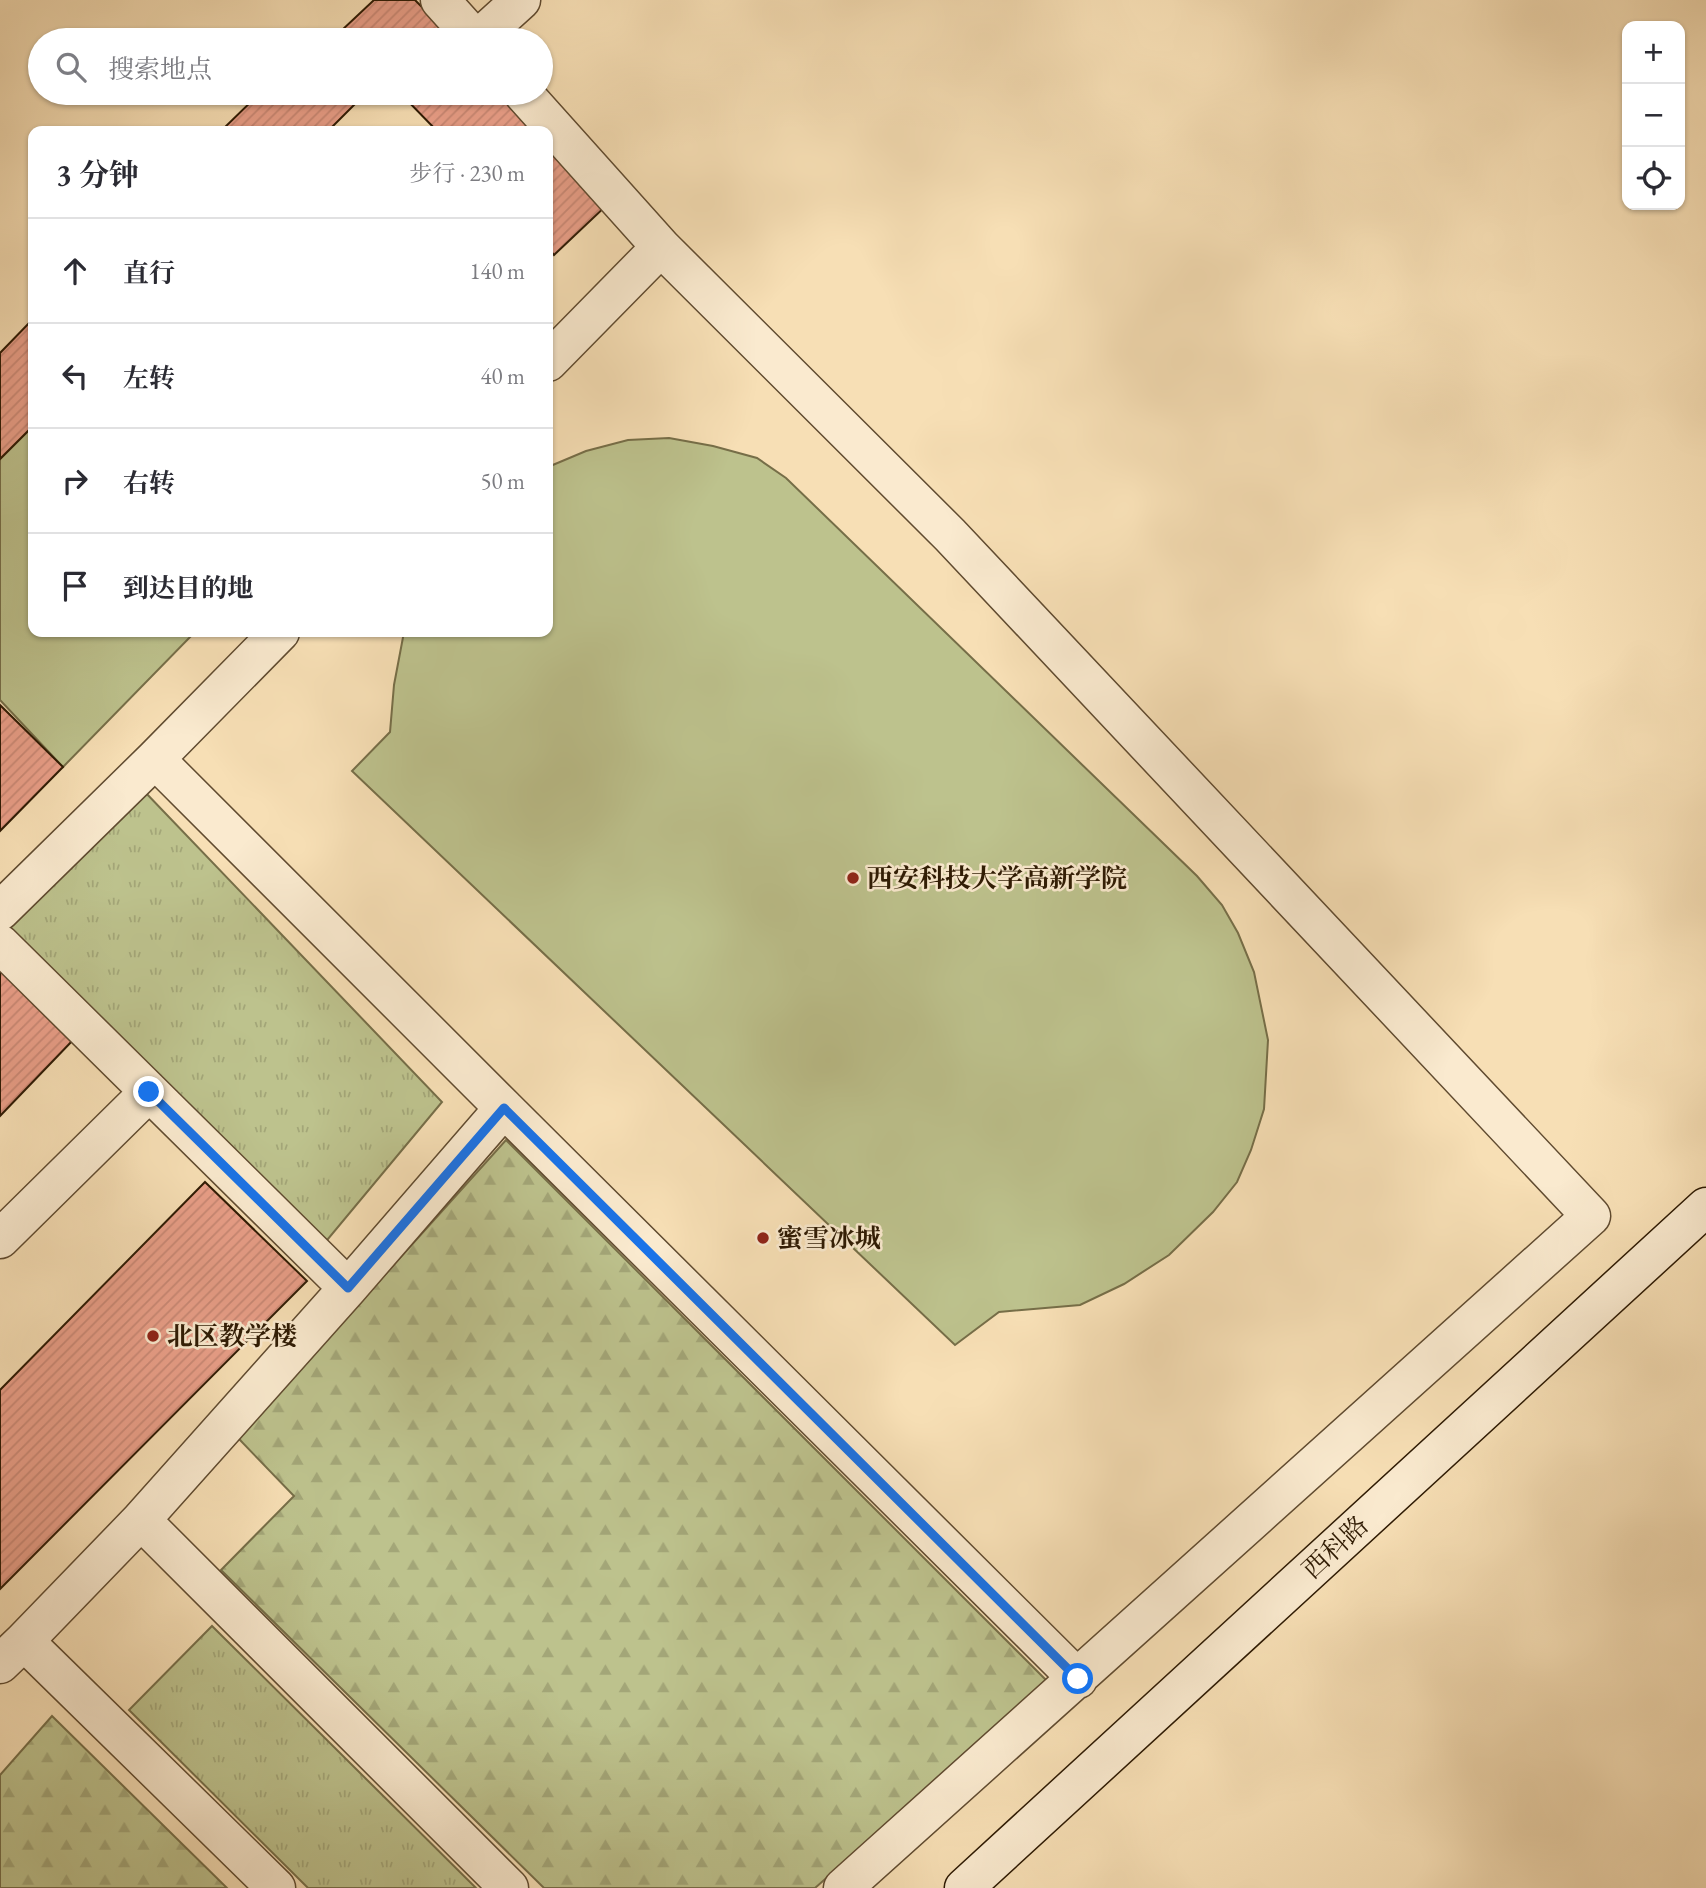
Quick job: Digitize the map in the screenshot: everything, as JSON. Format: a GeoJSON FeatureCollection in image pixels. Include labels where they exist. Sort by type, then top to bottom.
{"type":"FeatureCollection","features":[{"type":"Feature","properties":{"kind":"street"},"geometry":{"type":"LineString","coordinates":[[440,0],[466,28]]}},
{"type":"Feature","properties":{"kind":"street"},"geometry":{"type":"LineString","coordinates":[[490,28],[521,0]]}},
{"type":"Feature","properties":{"kind":"street"},"geometry":{"type":"LineString","coordinates":[[534,105],[553,126]]}},
{"type":"Feature","properties":{"kind":"street"},"geometry":{"type":"LineString","coordinates":[[553,126],[661,247],[950,535],[1591,1216],[843,1888]]}},
{"type":"Feature","properties":{"kind":"street"},"geometry":{"type":"LineString","coordinates":[[553,357],[661,247]]}},
{"type":"Feature","properties":{"kind":"street"},"geometry":{"type":"LineString","coordinates":[[0,911],[275,637]]}},
{"type":"Feature","properties":{"kind":"street"},"geometry":{"type":"LineString","coordinates":[[155,759],[1078,1679]]}},
{"type":"Feature","properties":{"kind":"street"},"geometry":{"type":"LineString","coordinates":[[0,944],[348,1288]]}},
{"type":"Feature","properties":{"kind":"street"},"geometry":{"type":"LineString","coordinates":[[0,1239],[149,1092]]}},
{"type":"Feature","properties":{"kind":"street"},"geometry":{"type":"LineString","coordinates":[[276,1888],[12,1652],[141,1520],[504,1108]]}},
{"type":"Feature","properties":{"kind":"street","name":"西科路"},"geometry":{"type":"LineString","coordinates":[[964,1888],[1706,1207]]}},
{"type":"Feature","properties":{"kind":"street"},"geometry":{"type":"LineString","coordinates":[[141,1520],[509,1888]]}},
{"type":"Feature","properties":{"kind":"green space"},"geometry":{"type":"Polygon","coordinates":[[[28,431],[28,637],[190,637],[63,767],[0,700],[0,459],[28,431]]]}},
{"type":"Feature","properties":{"kind":"green space"},"geometry":{"type":"Polygon","coordinates":[[[669,438],[713,446],[757,458],[786,478],[1197,876],[1222,905],[1238,933],[1254,972],[1268,1040],[1264,1109],[1237,1182],[1213,1212],[1169,1255],[1124,1284],[1080,1305],[999,1312],[955,1345],[352,771],[390,732],[394,685],[403,637],[553,637],[553,465],[586,451],[628,440],[669,438]]]}},
{"type":"Feature","properties":{"kind":"green space"},"geometry":{"type":"Polygon","coordinates":[[[144,791],[442,1102],[323,1245],[2,928],[144,791]]]}},
{"type":"Feature","properties":{"kind":"green space"},"geometry":{"type":"Polygon","coordinates":[[[506,1140],[1049,1683],[815,1888],[544,1888],[221,1570],[294,1496],[238,1438],[506,1140]]]}},
{"type":"Feature","properties":{"kind":"green space"},"geometry":{"type":"Polygon","coordinates":[[[212,1626],[476,1888],[308,1888],[129,1710],[212,1626]]]}},
{"type":"Feature","properties":{"kind":"green space"},"geometry":{"type":"Polygon","coordinates":[[[52,1716],[227,1888],[0,1888],[0,1775],[52,1716]]]}},
{"type":"Feature","properties":{"kind":"building"},"geometry":{"type":"Polygon","coordinates":[[[374,0],[415,0],[442,28],[344,28],[374,0]]]}},
{"type":"Feature","properties":{"kind":"building"},"geometry":{"type":"Polygon","coordinates":[[[248,105],[354,105],[333,126],[226,126],[248,105]]]}},
{"type":"Feature","properties":{"kind":"building"},"geometry":{"type":"Polygon","coordinates":[[[412,105],[516,105],[536,126],[432,126],[412,105]]]}},
{"type":"Feature","properties":{"kind":"building"},"geometry":{"type":"Polygon","coordinates":[[[553,144],[609,203],[553,254],[553,144]]]}},
{"type":"Feature","properties":{"kind":"building"},"geometry":{"type":"Polygon","coordinates":[[[28,324],[28,431],[0,459],[0,353],[28,324]]]}},
{"type":"Feature","properties":{"kind":"building"},"geometry":{"type":"Polygon","coordinates":[[[0,705],[63,767],[0,831],[0,705]]]}},
{"type":"Feature","properties":{"kind":"building"},"geometry":{"type":"Polygon","coordinates":[[[0,968],[75,1038],[0,1116],[0,968]]]}},
{"type":"Feature","properties":{"kind":"building","name":"北区教学楼"},"geometry":{"type":"Polygon","coordinates":[[[205,1182],[307,1281],[0,1589],[0,1390],[205,1182]]]}},
{"type":"Feature","properties":{"kind":"place","name":"西安科技大学高新学院"},"geometry":{"type":"Point","coordinates":[853,878]}},
{"type":"Feature","properties":{"kind":"place","name":"蜜雪冰城"},"geometry":{"type":"Point","coordinates":[763,1238]}},
{"type":"Feature","properties":{"kind":"place","name":"北区教学楼"},"geometry":{"type":"Point","coordinates":[153,1336]}},
{"type":"Feature","properties":{"kind":"route"},"geometry":{"type":"LineString","coordinates":[[149,1092],[348,1288],[504,1108],[1078,1679]]}}]}
